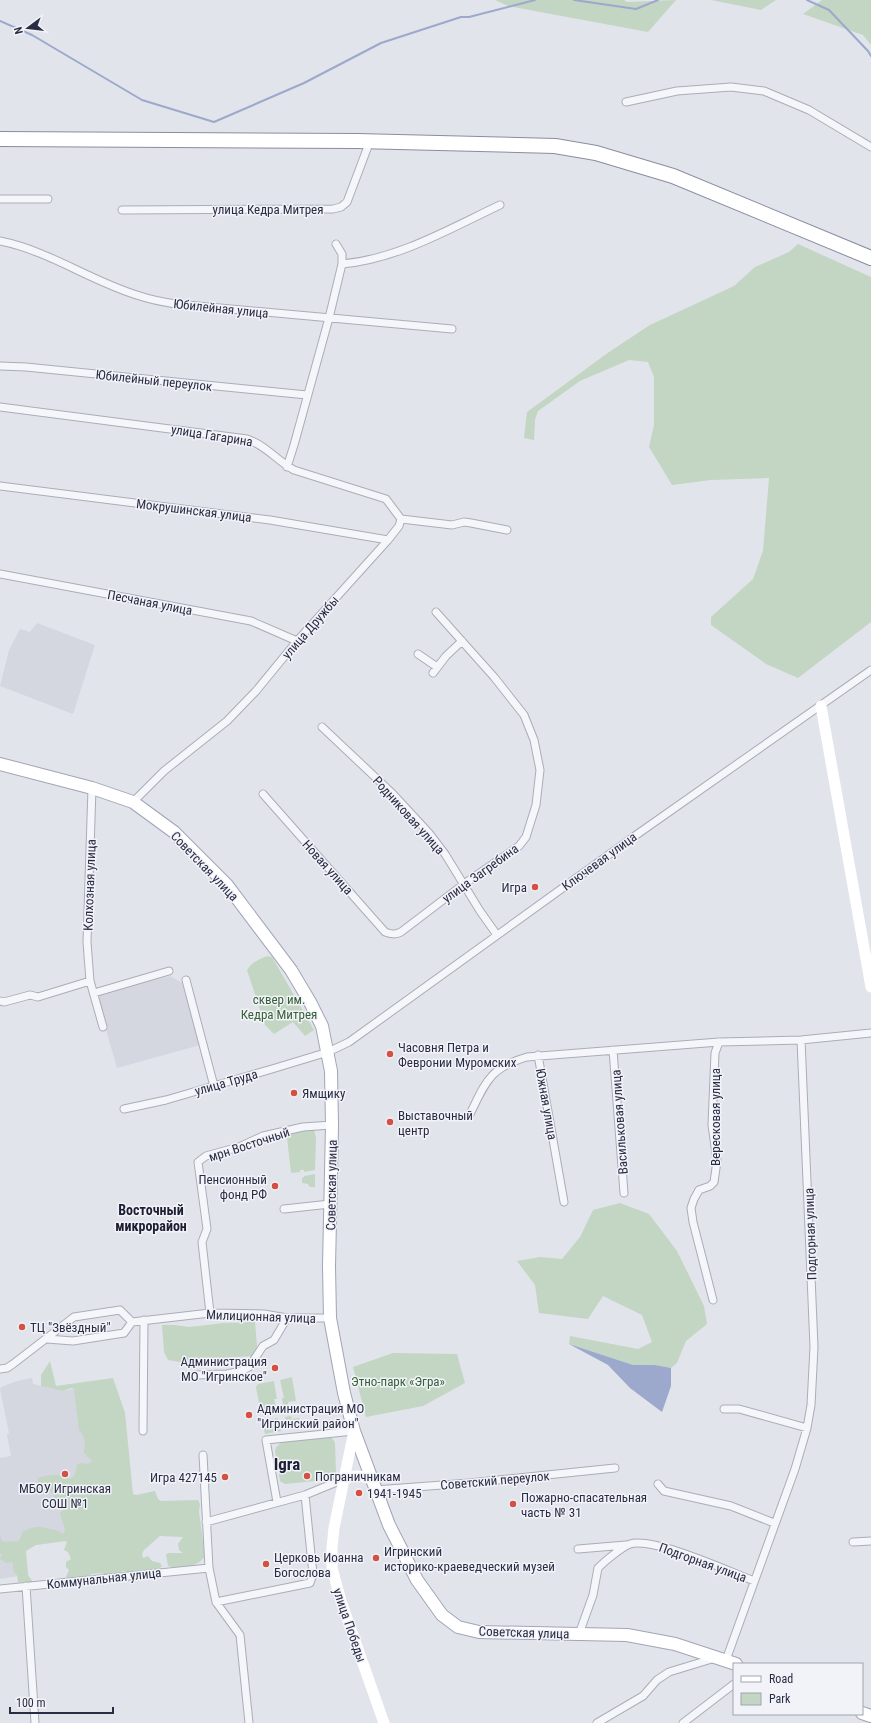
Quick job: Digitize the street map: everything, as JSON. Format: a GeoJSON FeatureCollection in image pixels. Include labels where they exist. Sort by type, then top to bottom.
{"type":"FeatureCollection","features":[{"type":"Feature","properties":{"kind":"highway"},"geometry":{"type":"LineString","coordinates":[[0,139],[370,141],[555,146],[596,153],[673,176],[871,258]]}},
{"type":"Feature","properties":{"kind":"main road"},"geometry":{"type":"LineString","coordinates":[[821,706],[871,987]]}},
{"type":"Feature","properties":{"kind":"main road","name":"Советская улица"},"geometry":{"type":"LineString","coordinates":[[0,764],[92,788],[133,802],[174,832],[227,885],[291,970],[322,1026],[331,1071],[332,1125],[330,1318],[344,1393],[354,1431],[389,1525],[406,1560],[435,1607],[449,1621],[458,1626],[479,1632],[634,1636],[675,1644],[727,1661]]}},
{"type":"Feature","properties":{"kind":"main road","name":"улица Победы"},"geometry":{"type":"LineString","coordinates":[[354,1431],[334,1535],[332,1568],[341,1601],[384,1723]]}},
{"type":"Feature","properties":{"kind":"main road"},"geometry":{"type":"LineString","coordinates":[[344,1479],[353,1476],[362,1476],[373,1484]]}},
{"type":"Feature","properties":{"kind":"street"},"geometry":{"type":"LineString","coordinates":[[626,102],[677,91],[731,86],[764,90],[808,110],[871,147]]}},
{"type":"Feature","properties":{"kind":"street","name":"улица Кедра Митрея"},"geometry":{"type":"LineString","coordinates":[[122,210],[337,208],[346,202],[370,141]]}},
{"type":"Feature","properties":{"kind":"street"},"geometry":{"type":"LineString","coordinates":[[0,198],[48,199]]}},
{"type":"Feature","properties":{"kind":"street"},"geometry":{"type":"LineString","coordinates":[[342,264],[369,261],[403,250],[500,206]]}},
{"type":"Feature","properties":{"kind":"street","name":"Юбилейная улица"},"geometry":{"type":"LineString","coordinates":[[0,241],[29,249],[125,291],[154,301],[452,329]]}},
{"type":"Feature","properties":{"kind":"street"},"geometry":{"type":"LineString","coordinates":[[287,466],[329,318],[342,264],[342,254],[336,244]]}},
{"type":"Feature","properties":{"kind":"street","name":"Юбилейный переулок"},"geometry":{"type":"LineString","coordinates":[[0,366],[26,367],[307,395]]}},
{"type":"Feature","properties":{"kind":"street","name":"улица Гагарина"},"geometry":{"type":"LineString","coordinates":[[0,406],[247,438],[259,443],[294,470],[386,499],[402,519]]}},
{"type":"Feature","properties":{"kind":"street","name":"Мокрушинская улица"},"geometry":{"type":"LineString","coordinates":[[0,486],[270,520],[388,540]]}},
{"type":"Feature","properties":{"kind":"street"},"geometry":{"type":"LineString","coordinates":[[402,519],[452,526],[464,522],[508,530]]}},
{"type":"Feature","properties":{"kind":"street","name":"улица Дружбы"},"geometry":{"type":"LineString","coordinates":[[133,802],[164,771],[227,721],[256,691],[297,641],[388,540],[399,526],[402,519]]}},
{"type":"Feature","properties":{"kind":"street","name":"Песчаная улица"},"geometry":{"type":"LineString","coordinates":[[0,574],[251,621],[297,641]]}},
{"type":"Feature","properties":{"kind":"street","name":"улица Загребина"},"geometry":{"type":"LineString","coordinates":[[396,934],[401,932],[464,884],[519,846],[526,837],[536,805],[540,770],[534,740],[524,715],[494,677],[436,612]]}},
{"type":"Feature","properties":{"kind":"street"},"geometry":{"type":"LineString","coordinates":[[418,654],[435,670],[462,641]]}},
{"type":"Feature","properties":{"kind":"street","name":"Ключевая улица"},"geometry":{"type":"LineString","coordinates":[[328,1052],[350,1042],[646,828],[871,670]]}},
{"type":"Feature","properties":{"kind":"street","name":"Родниковая улица"},"geometry":{"type":"LineString","coordinates":[[322,727],[393,794],[429,833],[445,854],[480,911],[497,935]]}},
{"type":"Feature","properties":{"kind":"street","name":"Колхозная улица"},"geometry":{"type":"LineString","coordinates":[[92,788],[87,942],[90,981],[103,1027]]}},
{"type":"Feature","properties":{"kind":"street","name":"Новая улица"},"geometry":{"type":"LineString","coordinates":[[263,794],[385,932],[396,934]]}},
{"type":"Feature","properties":{"kind":"street"},"geometry":{"type":"LineString","coordinates":[[94,993],[169,971]]}},
{"type":"Feature","properties":{"kind":"street"},"geometry":{"type":"LineString","coordinates":[[186,980],[214,1086]]}},
{"type":"Feature","properties":{"kind":"street"},"geometry":{"type":"LineString","coordinates":[[0,1001],[4,1002],[30,995],[38,997],[90,981]]}},
{"type":"Feature","properties":{"kind":"street"},"geometry":{"type":"LineString","coordinates":[[538,1055],[719,1042],[801,1040],[871,1033]]}},
{"type":"Feature","properties":{"kind":"street","name":"Подгорная улица"},"geometry":{"type":"LineString","coordinates":[[727,1661],[774,1523],[795,1469],[807,1428],[813,1384],[814,1347],[801,1040]]}},
{"type":"Feature","properties":{"kind":"street","name":"Вересковая улица"},"geometry":{"type":"LineString","coordinates":[[714,1300],[693,1222],[691,1208],[700,1190],[706,1188],[714,1182],[717,1161],[712,1125],[713,1093],[715,1053],[719,1042]]}},
{"type":"Feature","properties":{"kind":"street","name":"Васильковая улица"},"geometry":{"type":"LineString","coordinates":[[613,1050],[624,1193]]}},
{"type":"Feature","properties":{"kind":"street","name":"улица Труда"},"geometry":{"type":"LineString","coordinates":[[124,1109],[166,1100],[328,1052]]}},
{"type":"Feature","properties":{"kind":"street","name":"Южная улица"},"geometry":{"type":"LineString","coordinates":[[469,1116],[492,1074],[512,1062],[538,1055],[564,1202]]}},
{"type":"Feature","properties":{"kind":"street","name":"мрн Восточный"},"geometry":{"type":"LineString","coordinates":[[210,1312],[202,1242],[207,1229],[198,1162],[206,1156],[239,1147],[263,1136],[303,1127],[332,1125]]}},
{"type":"Feature","properties":{"kind":"street"},"geometry":{"type":"LineString","coordinates":[[284,1209],[330,1204]]}},
{"type":"Feature","properties":{"kind":"street"},"geometry":{"type":"LineString","coordinates":[[0,1368],[7,1368],[74,1317],[120,1310],[132,1322],[124,1333],[73,1341],[47,1339]]}},
{"type":"Feature","properties":{"kind":"street","name":"Милиционная улица"},"geometry":{"type":"LineString","coordinates":[[132,1322],[210,1312],[264,1314],[288,1318],[330,1318]]}},
{"type":"Feature","properties":{"kind":"street"},"geometry":{"type":"LineString","coordinates":[[195,1375],[226,1374],[240,1371],[249,1367],[263,1346],[274,1340],[288,1318]]}},
{"type":"Feature","properties":{"kind":"street"},"geometry":{"type":"LineString","coordinates":[[143,1431],[144,1320]]}},
{"type":"Feature","properties":{"kind":"street"},"geometry":{"type":"LineString","coordinates":[[724,1409],[740,1409],[807,1428]]}},
{"type":"Feature","properties":{"kind":"street"},"geometry":{"type":"LineString","coordinates":[[277,1502],[266,1440],[354,1431]]}},
{"type":"Feature","properties":{"kind":"street"},"geometry":{"type":"LineString","coordinates":[[203,1455],[209,1568],[216,1602],[240,1635],[249,1723]]}},
{"type":"Feature","properties":{"kind":"street","name":"Советский переулок"},"geometry":{"type":"LineString","coordinates":[[373,1484],[469,1483],[615,1468]]}},
{"type":"Feature","properties":{"kind":"street"},"geometry":{"type":"LineString","coordinates":[[206,1522],[305,1495],[344,1479]]}},
{"type":"Feature","properties":{"kind":"street"},"geometry":{"type":"LineString","coordinates":[[658,1484],[664,1491],[730,1506],[774,1523]]}},
{"type":"Feature","properties":{"kind":"street"},"geometry":{"type":"LineString","coordinates":[[216,1602],[310,1583],[313,1574],[305,1495]]}},
{"type":"Feature","properties":{"kind":"street"},"geometry":{"type":"LineString","coordinates":[[853,1542],[871,1541]]}},
{"type":"Feature","properties":{"kind":"street","name":"Подгорная улица"},"geometry":{"type":"LineString","coordinates":[[628,1545],[638,1543],[652,1544],[754,1581]]}},
{"type":"Feature","properties":{"kind":"street"},"geometry":{"type":"LineString","coordinates":[[578,1549],[628,1545]]}},
{"type":"Feature","properties":{"kind":"street","name":"Советская улица"},"geometry":{"type":"LineString","coordinates":[[579,1634],[593,1595],[598,1568],[628,1545]]}},
{"type":"Feature","properties":{"kind":"street","name":"Коммунальная улица"},"geometry":{"type":"LineString","coordinates":[[0,1589],[209,1568]]}},
{"type":"Feature","properties":{"kind":"street"},"geometry":{"type":"LineString","coordinates":[[26,1586],[35,1723]]}},
{"type":"Feature","properties":{"kind":"street"},"geometry":{"type":"LineString","coordinates":[[597,1723],[643,1696],[657,1680],[669,1672],[727,1661]]}},
{"type":"Feature","properties":{"kind":"street"},"geometry":{"type":"LineString","coordinates":[[683,1723],[733,1685]]}},
{"type":"Feature","properties":{"kind":"shaded area"},"geometry":{"type":"Polygon","coordinates":[[[37,623],[95,645],[73,714],[0,686],[9,650],[20,629],[30,632],[37,623]]]}},
{"type":"Feature","properties":{"kind":"shaded area"},"geometry":{"type":"Polygon","coordinates":[[[170,976],[182,983],[200,1045],[117,1068],[98,1001],[99,995],[170,976]]]}},
{"type":"Feature","properties":{"kind":"shaded area","name":"МБОУ Игринская СОШ №1"},"geometry":{"type":"Polygon","coordinates":[[[32,1378],[33,1384],[63,1391],[114,1381],[114,1414],[69,1540],[22,1547],[25,1575],[0,1579],[0,1458],[11,1456],[7,1435],[9,1433],[0,1389],[1,1387],[17,1381],[32,1378]]]}},
{"type":"Feature","properties":{"kind":"green space"},"geometry":{"type":"Polygon","coordinates":[[[495,0],[624,0],[627,2],[676,0],[648,32],[508,6],[495,0]]]}},
{"type":"Feature","properties":{"kind":"green space"},"geometry":{"type":"Polygon","coordinates":[[[711,0],[776,0],[761,10],[711,0]]]}},
{"type":"Feature","properties":{"kind":"green space"},"geometry":{"type":"Polygon","coordinates":[[[822,0],[871,0],[871,45],[863,35],[803,14],[822,0]]]}},
{"type":"Feature","properties":{"kind":"green space"},"geometry":{"type":"Polygon","coordinates":[[[798,244],[871,277],[871,622],[798,678],[766,664],[711,625],[711,617],[753,579],[763,551],[769,478],[711,480],[672,485],[649,447],[654,425],[654,377],[648,362],[629,360],[580,381],[538,411],[535,420],[534,440],[524,438],[527,412],[609,352],[650,325],[734,286],[755,267],[789,252],[798,244]]]}},
{"type":"Feature","properties":{"kind":"green space","name":"сквер им. Кедра Митрея"},"geometry":{"type":"Polygon","coordinates":[[[268,956],[272,957],[314,1030],[305,1036],[293,1022],[274,1034],[265,1025],[247,970],[256,961],[268,956]]]}},
{"type":"Feature","properties":{"kind":"green space"},"geometry":{"type":"Polygon","coordinates":[[[311,1129],[314,1130],[316,1138],[315,1170],[304,1172],[304,1170],[300,1170],[300,1172],[291,1173],[287,1138],[291,1133],[311,1129]]]}},
{"type":"Feature","properties":{"kind":"green space"},"geometry":{"type":"Polygon","coordinates":[[[315,1174],[315,1187],[310,1187],[308,1184],[302,1183],[302,1178],[304,1176],[315,1174]]]}},
{"type":"Feature","properties":{"kind":"green space"},"geometry":{"type":"Polygon","coordinates":[[[620,1203],[649,1214],[677,1251],[704,1306],[707,1324],[686,1341],[677,1363],[671,1368],[655,1365],[633,1365],[569,1344],[570,1336],[638,1349],[652,1342],[642,1315],[603,1296],[588,1319],[539,1313],[535,1285],[517,1261],[540,1257],[562,1259],[580,1237],[593,1210],[620,1203]]]}},
{"type":"Feature","properties":{"kind":"green space"},"geometry":{"type":"Polygon","coordinates":[[[255,1322],[257,1346],[253,1356],[196,1360],[196,1365],[168,1360],[164,1352],[162,1325],[189,1327],[224,1323],[255,1322]]]}},
{"type":"Feature","properties":{"kind":"green space","name":"Этно-парк «Эгра»"},"geometry":{"type":"Polygon","coordinates":[[[393,1353],[457,1354],[465,1383],[423,1406],[366,1417],[353,1367],[393,1353]]]}},
{"type":"Feature","properties":{"kind":"green space"},"geometry":{"type":"Polygon","coordinates":[[[50,1361],[56,1386],[113,1378],[125,1413],[133,1494],[136,1495],[155,1491],[158,1499],[161,1501],[198,1500],[200,1504],[199,1512],[205,1556],[198,1563],[189,1567],[178,1568],[168,1566],[166,1554],[183,1553],[179,1550],[178,1544],[183,1537],[160,1536],[144,1550],[142,1554],[143,1558],[148,1556],[152,1561],[160,1563],[162,1566],[158,1570],[139,1570],[130,1573],[122,1571],[119,1574],[106,1576],[101,1573],[67,1579],[66,1577],[69,1570],[66,1567],[66,1562],[71,1559],[68,1552],[64,1550],[67,1542],[65,1541],[36,1545],[26,1551],[28,1575],[33,1582],[26,1585],[18,1582],[17,1575],[13,1571],[13,1562],[6,1563],[0,1559],[2,1554],[0,1553],[0,1535],[2,1541],[7,1542],[19,1541],[23,1531],[35,1527],[42,1527],[58,1531],[62,1534],[64,1533],[65,1528],[60,1514],[63,1510],[63,1503],[60,1500],[56,1504],[53,1503],[54,1494],[49,1490],[40,1493],[38,1492],[38,1478],[50,1475],[62,1475],[69,1479],[75,1476],[77,1465],[80,1463],[88,1464],[92,1461],[84,1453],[85,1442],[84,1437],[79,1430],[74,1389],[71,1388],[63,1391],[41,1386],[41,1375],[50,1361]]]}},
{"type":"Feature","properties":{"kind":"green space"},"geometry":{"type":"Polygon","coordinates":[[[292,1377],[296,1401],[288,1402],[289,1409],[284,1410],[282,1398],[284,1398],[280,1380],[292,1377]]]}},
{"type":"Feature","properties":{"kind":"green space"},"geometry":{"type":"Polygon","coordinates":[[[274,1381],[277,1399],[274,1399],[277,1411],[261,1413],[256,1387],[258,1384],[274,1381]]]}},
{"type":"Feature","properties":{"kind":"green space"},"geometry":{"type":"Polygon","coordinates":[[[291,1416],[292,1419],[299,1418],[301,1428],[290,1430],[289,1424],[286,1424],[285,1417],[291,1416]]]}},
{"type":"Feature","properties":{"kind":"green space"},"geometry":{"type":"Polygon","coordinates":[[[278,1418],[281,1431],[265,1434],[262,1421],[278,1418]]]}},
{"type":"Feature","properties":{"kind":"green space"},"geometry":{"type":"Polygon","coordinates":[[[332,1438],[335,1443],[336,1474],[334,1479],[285,1484],[280,1481],[275,1451],[278,1445],[285,1441],[332,1438]]]}},
{"type":"Feature","properties":{"kind":"water"},"geometry":{"type":"Polygon","coordinates":[[[569,1344],[633,1365],[655,1365],[671,1368],[671,1386],[662,1412],[630,1388],[608,1365],[569,1344]]]}},
{"type":"Feature","properties":{"kind":"waterway"},"geometry":{"type":"LineString","coordinates":[[0,21],[32,35],[142,100],[214,122],[304,83],[381,43],[461,17],[469,17],[535,0]]}},
{"type":"Feature","properties":{"kind":"waterway"},"geometry":{"type":"LineString","coordinates":[[574,0],[636,9],[658,0]]}},
{"type":"Feature","properties":{"kind":"waterway"},"geometry":{"type":"LineString","coordinates":[[807,0],[829,10],[871,56]]}},
{"type":"Feature","properties":{"kind":"place","name":"Игра"},"geometry":{"type":"Point","coordinates":[535,887]}},
{"type":"Feature","properties":{"kind":"place","name":"Часовня Петра и Февронии Муромских"},"geometry":{"type":"Point","coordinates":[390,1054]}},
{"type":"Feature","properties":{"kind":"place","name":"Ямщику"},"geometry":{"type":"Point","coordinates":[294,1093]}},
{"type":"Feature","properties":{"kind":"place","name":"Выставочный центр"},"geometry":{"type":"Point","coordinates":[390,1122]}},
{"type":"Feature","properties":{"kind":"place","name":"Пенсионный фонд РФ"},"geometry":{"type":"Point","coordinates":[275,1186]}},
{"type":"Feature","properties":{"kind":"place","name":"ТЦ \"Звёздный\""},"geometry":{"type":"Point","coordinates":[22,1327]}},
{"type":"Feature","properties":{"kind":"place","name":"Администрация МО \"Игринское\""},"geometry":{"type":"Point","coordinates":[275,1368]}},
{"type":"Feature","properties":{"kind":"place","name":"Администрация МО \"Игринский район\""},"geometry":{"type":"Point","coordinates":[249,1415]}},
{"type":"Feature","properties":{"kind":"place","name":"МБОУ Игринская СОШ №1"},"geometry":{"type":"Point","coordinates":[65,1474]}},
{"type":"Feature","properties":{"kind":"place","name":"Пограничникам"},"geometry":{"type":"Point","coordinates":[307,1476]}},
{"type":"Feature","properties":{"kind":"place","name":"Игра 427145"},"geometry":{"type":"Point","coordinates":[225,1477]}},
{"type":"Feature","properties":{"kind":"place","name":"1941-1945"},"geometry":{"type":"Point","coordinates":[359,1493]}},
{"type":"Feature","properties":{"kind":"place","name":"Пожарно-спасательная часть № 31"},"geometry":{"type":"Point","coordinates":[513,1504]}},
{"type":"Feature","properties":{"kind":"place","name":"Игринский историко-краеведческий музей"},"geometry":{"type":"Point","coordinates":[376,1558]}},
{"type":"Feature","properties":{"kind":"place","name":"Церковь Иоанна Богослова"},"geometry":{"type":"Point","coordinates":[266,1564]}},
{"type":"Feature","properties":{"kind":"district","name":"Восточный микрорайон"},"geometry":{"type":"Point","coordinates":[151,1218]}},
{"type":"Feature","properties":{"kind":"district","name":"Igra"},"geometry":{"type":"Point","coordinates":[287,1464]}}]}
